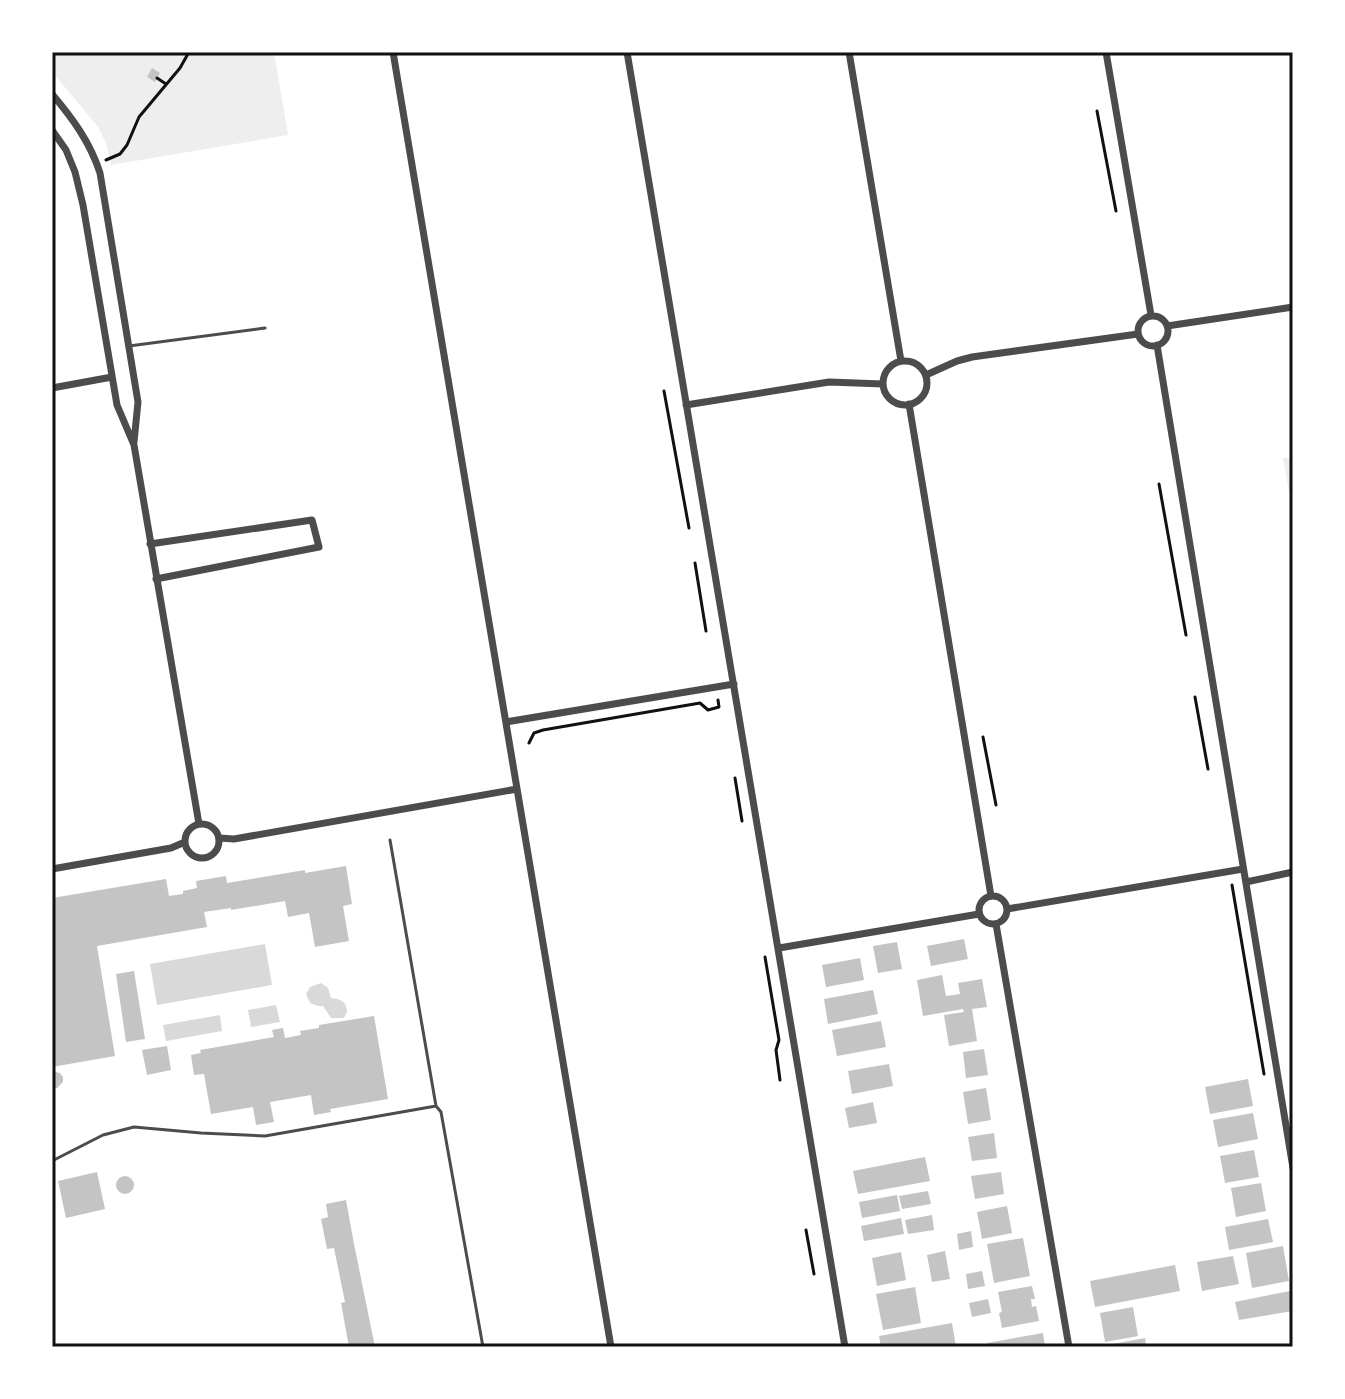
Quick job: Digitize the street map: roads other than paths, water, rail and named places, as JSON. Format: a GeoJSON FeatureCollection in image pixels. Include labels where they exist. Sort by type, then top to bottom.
{"type":"FeatureCollection","features":[{"type":"Feature","properties":{"kind":"street"},"geometry":{"type":"LineString","coordinates":[[393,52],[611,1347]]}},
{"type":"Feature","properties":{"kind":"street"},"geometry":{"type":"LineString","coordinates":[[627,52],[845,1347]]}},
{"type":"Feature","properties":{"kind":"street"},"geometry":{"type":"LineString","coordinates":[[849,52],[901,361]]}},
{"type":"Feature","properties":{"kind":"street"},"geometry":{"type":"LineString","coordinates":[[1106,52],[1151,315]]}},
{"type":"Feature","properties":{"kind":"street"},"geometry":{"type":"LineString","coordinates":[[52,94],[88,143],[100,173],[138,402],[134,445]]}},
{"type":"Feature","properties":{"kind":"street"},"geometry":{"type":"LineString","coordinates":[[52,130],[66,150],[78,183],[117,405],[134,445],[199,824]]}},
{"type":"Feature","properties":{"kind":"street"},"geometry":{"type":"LineString","coordinates":[[1167,326],[1293,307]]}},
{"type":"Feature","properties":{"kind":"street"},"geometry":{"type":"LineString","coordinates":[[1151,315],[1161,318],[1167,326],[1167,336],[1157,345],[1147,345],[1138,334],[1137,328],[1142,320],[1151,315]]}},
{"type":"Feature","properties":{"kind":"street"},"geometry":{"type":"LineString","coordinates":[[926,375],[972,357],[1138,334]]}},
{"type":"Feature","properties":{"kind":"street"},"geometry":{"type":"LineString","coordinates":[[1157,345],[1293,1168]]}},
{"type":"Feature","properties":{"kind":"street"},"geometry":{"type":"LineString","coordinates":[[901,361],[913,362],[926,375],[926,391],[917,402],[897,403],[885,393],[883,384],[886,371],[901,361]]}},
{"type":"Feature","properties":{"kind":"street"},"geometry":{"type":"LineString","coordinates":[[52,388],[112,377]]}},
{"type":"Feature","properties":{"kind":"street"},"geometry":{"type":"LineString","coordinates":[[686,405],[829,382],[883,384]]}},
{"type":"Feature","properties":{"kind":"street"},"geometry":{"type":"LineString","coordinates":[[909,404],[991,896]]}},
{"type":"Feature","properties":{"kind":"street"},"geometry":{"type":"LineString","coordinates":[[150,544],[312,520],[319,547],[156,579]]}},
{"type":"Feature","properties":{"kind":"street"},"geometry":{"type":"LineString","coordinates":[[506,722],[734,684]]}},
{"type":"Feature","properties":{"kind":"street"},"geometry":{"type":"LineString","coordinates":[[219,838],[234,839],[517,789]]}},
{"type":"Feature","properties":{"kind":"street"},"geometry":{"type":"LineString","coordinates":[[199,824],[208,825],[219,838],[214,852],[200,858],[187,850],[185,842],[191,827],[199,824]]}},
{"type":"Feature","properties":{"kind":"street"},"geometry":{"type":"LineString","coordinates":[[52,869],[171,848],[185,842]]}},
{"type":"Feature","properties":{"kind":"street"},"geometry":{"type":"LineString","coordinates":[[1007,909],[1243,869]]}},
{"type":"Feature","properties":{"kind":"street"},"geometry":{"type":"LineString","coordinates":[[1246,882],[1293,872]]}},
{"type":"Feature","properties":{"kind":"street"},"geometry":{"type":"LineString","coordinates":[[991,896],[1003,900],[1007,909],[1005,917],[996,924],[984,922],[979,914],[979,905],[991,896]]}},
{"type":"Feature","properties":{"kind":"street"},"geometry":{"type":"LineString","coordinates":[[779,948],[979,914]]}},
{"type":"Feature","properties":{"kind":"street"},"geometry":{"type":"LineString","coordinates":[[996,924],[1069,1347]]}},
{"type":"Feature","properties":{"kind":"lane"},"geometry":{"type":"LineString","coordinates":[[129,346],[265,328]]}},
{"type":"Feature","properties":{"kind":"lane"},"geometry":{"type":"LineString","coordinates":[[390,840],[436,1106],[441,1112],[483,1347]]}},
{"type":"Feature","properties":{"kind":"lane"},"geometry":{"type":"LineString","coordinates":[[52,1161],[103,1135],[134,1127],[265,1136],[436,1106]]}}]}
